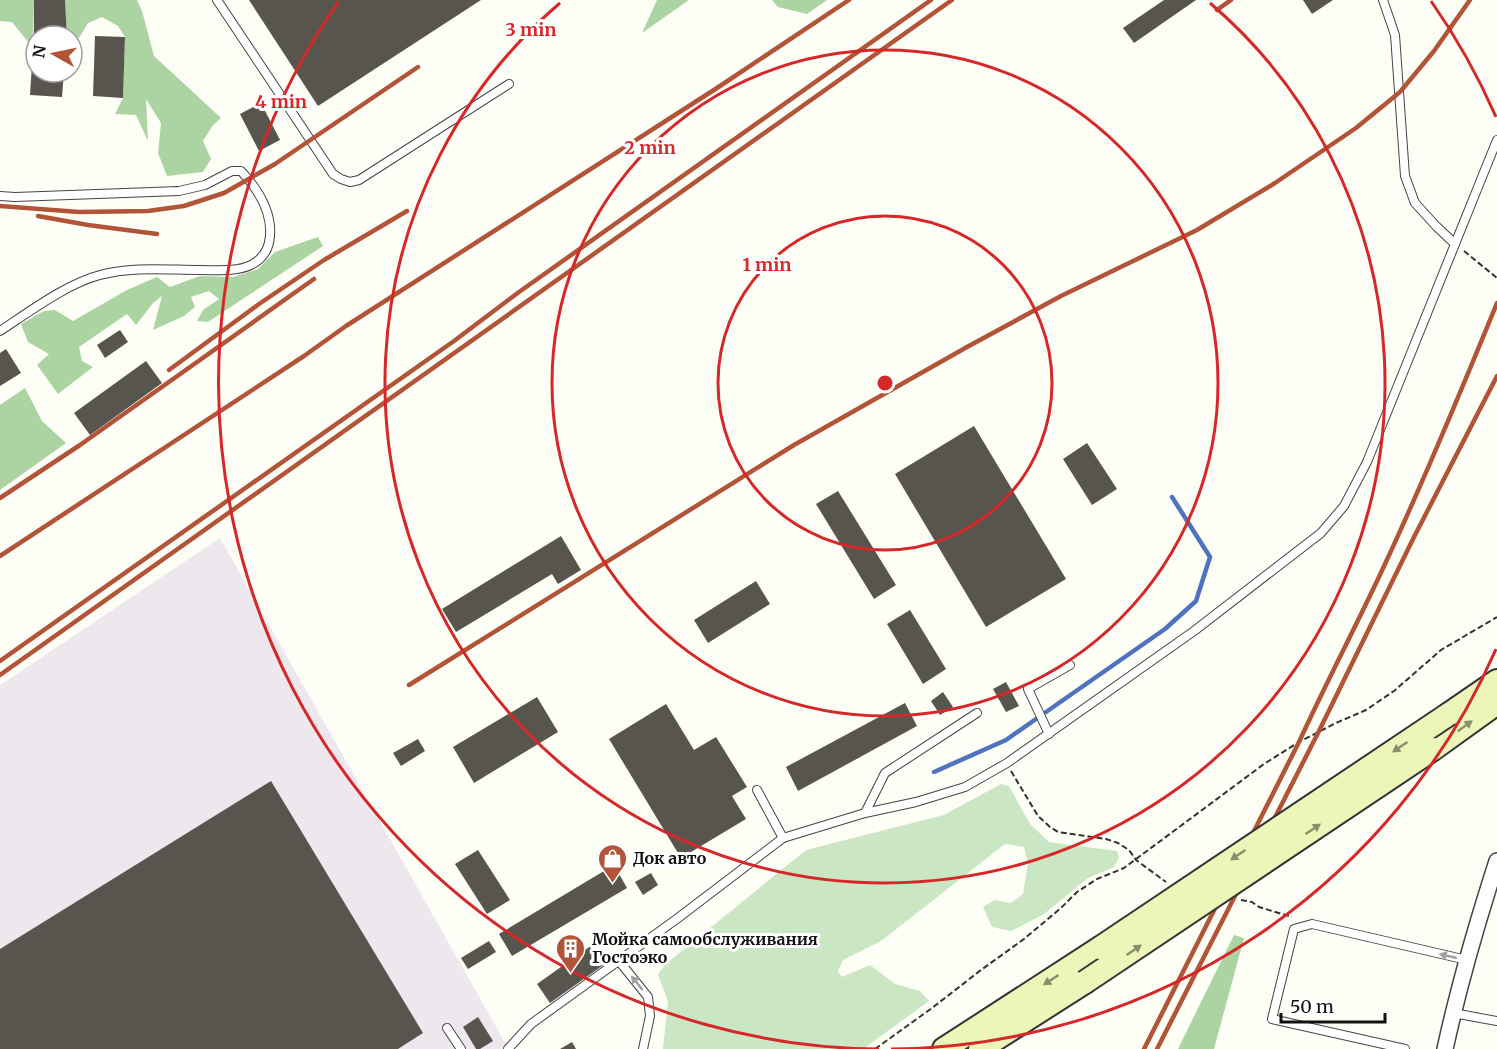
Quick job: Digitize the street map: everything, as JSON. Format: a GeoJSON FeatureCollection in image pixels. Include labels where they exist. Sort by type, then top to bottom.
{"type":"FeatureCollection","features":[{"type":"Feature","properties":{"kind":"main road"},"geometry":{"type":"LineString","coordinates":[[944,1049],[1100,948],[1497,681]]}},
{"type":"Feature","properties":{"kind":"main road"},"geometry":{"type":"LineString","coordinates":[[980,1049],[1085,982],[1433,749],[1497,703]]}},
{"type":"Feature","properties":{"kind":"street"},"geometry":{"type":"LineString","coordinates":[[1445,1049],[1467,960],[1497,861]]}},
{"type":"Feature","properties":{"kind":"lane"},"geometry":{"type":"LineString","coordinates":[[217,0],[333,174],[350,182],[359,180],[509,84]]}},
{"type":"Feature","properties":{"kind":"lane"},"geometry":{"type":"LineString","coordinates":[[1383,0],[1395,35],[1405,176],[1415,202],[1455,244]]}},
{"type":"Feature","properties":{"kind":"lane"},"geometry":{"type":"LineString","coordinates":[[508,1049],[531,1024],[783,838],[865,813],[916,802],[965,787],[1007,764],[1194,631],[1321,533],[1344,506],[1367,462],[1497,140]]}},
{"type":"Feature","properties":{"kind":"lane"},"geometry":{"type":"LineString","coordinates":[[0,196],[179,191],[205,185],[232,171],[241,171],[263,201],[270,219],[271,231],[264,256],[251,265],[234,270],[129,269],[101,275],[81,281],[0,331]]}},
{"type":"Feature","properties":{"kind":"lane"},"geometry":{"type":"LineString","coordinates":[[1049,734],[1028,689],[1070,665]]}},
{"type":"Feature","properties":{"kind":"lane"},"geometry":{"type":"LineString","coordinates":[[865,813],[885,773],[977,713]]}},
{"type":"Feature","properties":{"kind":"lane"},"geometry":{"type":"LineString","coordinates":[[757,790],[783,838]]}},
{"type":"Feature","properties":{"kind":"lane"},"geometry":{"type":"LineString","coordinates":[[1405,1049],[1387,1047],[1272,1019],[1294,929],[1312,924],[1467,960]]}},
{"type":"Feature","properties":{"kind":"lane"},"geometry":{"type":"LineString","coordinates":[[619,961],[648,997],[650,1016],[643,1049]]}},
{"type":"Feature","properties":{"kind":"lane"},"geometry":{"type":"LineString","coordinates":[[1453,1013],[1497,1021]]}},
{"type":"Feature","properties":{"kind":"lane"},"geometry":{"type":"LineString","coordinates":[[447,1028],[461,1049]]}},
{"type":"Feature","properties":{"kind":"path"},"geometry":{"type":"LineString","coordinates":[[1455,244],[1497,278]]}},
{"type":"Feature","properties":{"kind":"path"},"geometry":{"type":"LineString","coordinates":[[876,1049],[1024,939],[1077,892],[1097,879],[1124,868],[1136,860],[1264,764],[1299,742],[1366,710],[1394,691],[1441,650],[1497,617]]}},
{"type":"Feature","properties":{"kind":"path"},"geometry":{"type":"LineString","coordinates":[[1007,764],[1038,816],[1050,827],[1058,832],[1118,843],[1129,850],[1136,860]]}},
{"type":"Feature","properties":{"kind":"shaded area"},"geometry":{"type":"Polygon","coordinates":[[[220,538],[507,1049],[0,1049],[0,685],[220,538]]]}},
{"type":"Feature","properties":{"kind":"green space"},"geometry":{"type":"Polygon","coordinates":[[[0,0],[34,0],[34,24],[24,24],[24,37],[12,22],[0,21],[0,0]]]}},
{"type":"Feature","properties":{"kind":"green space"},"geometry":{"type":"Polygon","coordinates":[[[65,0],[137,0],[154,56],[221,118],[213,125],[203,141],[211,159],[203,172],[167,176],[158,153],[161,123],[146,99],[148,141],[136,115],[115,114],[123,98],[125,37],[118,26],[102,17],[88,23],[84,30],[84,24],[66,24],[65,0]]]}},
{"type":"Feature","properties":{"kind":"green space"},"geometry":{"type":"Polygon","coordinates":[[[657,0],[689,0],[642,33],[657,0]]]}},
{"type":"Feature","properties":{"kind":"green space"},"geometry":{"type":"Polygon","coordinates":[[[772,0],[827,0],[807,14],[778,7],[772,0]]]}},
{"type":"Feature","properties":{"kind":"green space"},"geometry":{"type":"Polygon","coordinates":[[[318,237],[323,246],[208,322],[197,321],[203,310],[219,299],[209,291],[191,297],[195,307],[184,316],[153,330],[162,296],[153,303],[136,325],[127,314],[79,347],[82,361],[93,367],[58,394],[37,365],[49,354],[28,342],[21,324],[44,311],[55,310],[73,321],[127,290],[157,277],[170,287],[200,276],[233,277],[258,269],[275,252],[318,237]]]}},
{"type":"Feature","properties":{"kind":"green space"},"geometry":{"type":"Polygon","coordinates":[[[25,388],[42,421],[66,443],[0,490],[0,405],[25,388]]]}},
{"type":"Feature","properties":{"kind":"green space"},"geometry":{"type":"Polygon","coordinates":[[[1001,784],[1009,786],[1030,824],[1049,842],[1117,851],[1119,858],[1114,867],[1088,878],[1044,914],[1011,931],[992,927],[983,907],[995,900],[1011,903],[1023,894],[1028,863],[1024,847],[1005,844],[881,941],[843,960],[838,971],[842,977],[870,965],[895,984],[920,991],[929,1001],[863,1049],[663,1049],[668,1002],[658,974],[667,963],[806,850],[944,815],[1001,784]]]}},
{"type":"Feature","properties":{"kind":"green space"},"geometry":{"type":"Polygon","coordinates":[[[1234,935],[1244,938],[1214,1049],[1178,1049],[1234,935]]]}},
{"type":"Feature","properties":{"kind":"building"},"geometry":{"type":"Polygon","coordinates":[[[34,0],[65,0],[66,24],[34,24],[34,0]]]}},
{"type":"Feature","properties":{"kind":"building"},"geometry":{"type":"Polygon","coordinates":[[[249,0],[481,0],[318,106],[249,0]]]}},
{"type":"Feature","properties":{"kind":"building"},"geometry":{"type":"Polygon","coordinates":[[[1164,0],[1196,0],[1134,43],[1123,28],[1164,0]]]}},
{"type":"Feature","properties":{"kind":"building"},"geometry":{"type":"Polygon","coordinates":[[[1303,0],[1333,0],[1312,14],[1303,0]]]}},
{"type":"Feature","properties":{"kind":"building"},"geometry":{"type":"Polygon","coordinates":[[[95,36],[125,37],[123,98],[93,96],[95,36]]]}},
{"type":"Feature","properties":{"kind":"building"},"geometry":{"type":"Polygon","coordinates":[[[31,84],[63,84],[62,97],[30,95],[31,84]]]}},
{"type":"Feature","properties":{"kind":"building"},"geometry":{"type":"Polygon","coordinates":[[[261,103],[280,140],[259,151],[240,114],[261,103]]]}},
{"type":"Feature","properties":{"kind":"building"},"geometry":{"type":"Polygon","coordinates":[[[120,330],[128,342],[105,358],[97,345],[120,330]]]}},
{"type":"Feature","properties":{"kind":"building"},"geometry":{"type":"Polygon","coordinates":[[[6,349],[21,373],[0,386],[0,353],[6,349]]]}},
{"type":"Feature","properties":{"kind":"building"},"geometry":{"type":"Polygon","coordinates":[[[146,361],[162,383],[90,435],[74,413],[146,361]]]}},
{"type":"Feature","properties":{"kind":"building"},"geometry":{"type":"Polygon","coordinates":[[[974,426],[1066,579],[986,627],[895,474],[974,426]]]}},
{"type":"Feature","properties":{"kind":"building"},"geometry":{"type":"Polygon","coordinates":[[[1087,443],[1117,489],[1092,505],[1063,459],[1087,443]]]}},
{"type":"Feature","properties":{"kind":"building"},"geometry":{"type":"Polygon","coordinates":[[[838,491],[896,585],[874,599],[816,504],[838,491]]]}},
{"type":"Feature","properties":{"kind":"building"},"geometry":{"type":"Polygon","coordinates":[[[561,536],[581,570],[558,584],[552,574],[456,632],[442,609],[561,536]]]}},
{"type":"Feature","properties":{"kind":"building"},"geometry":{"type":"Polygon","coordinates":[[[756,581],[770,604],[708,643],[694,620],[756,581]]]}},
{"type":"Feature","properties":{"kind":"building"},"geometry":{"type":"Polygon","coordinates":[[[910,610],[946,669],[923,684],[887,624],[910,610]]]}},
{"type":"Feature","properties":{"kind":"building"},"geometry":{"type":"Polygon","coordinates":[[[1006,682],[1019,706],[1006,712],[993,689],[1006,682]]]}},
{"type":"Feature","properties":{"kind":"building"},"geometry":{"type":"Polygon","coordinates":[[[943,692],[953,707],[940,715],[931,701],[943,692]]]}},
{"type":"Feature","properties":{"kind":"building"},"geometry":{"type":"Polygon","coordinates":[[[537,697],[558,732],[474,783],[453,747],[537,697]]]}},
{"type":"Feature","properties":{"kind":"building"},"geometry":{"type":"Polygon","coordinates":[[[905,703],[917,726],[798,791],[786,767],[905,703]]]}},
{"type":"Feature","properties":{"kind":"building"},"geometry":{"type":"Polygon","coordinates":[[[666,704],[694,750],[716,737],[747,787],[732,796],[746,819],[681,858],[609,739],[666,704]]]}},
{"type":"Feature","properties":{"kind":"building"},"geometry":{"type":"Polygon","coordinates":[[[418,739],[425,751],[401,766],[393,753],[418,739]]]}},
{"type":"Feature","properties":{"kind":"building"},"geometry":{"type":"Polygon","coordinates":[[[271,781],[423,1033],[398,1049],[0,1049],[0,949],[271,781]]]}},
{"type":"Feature","properties":{"kind":"building"},"geometry":{"type":"Polygon","coordinates":[[[478,850],[510,900],[487,914],[455,864],[478,850]]]}},
{"type":"Feature","properties":{"kind":"building"},"geometry":{"type":"Polygon","coordinates":[[[614,865],[627,888],[512,956],[499,934],[614,865]]]}},
{"type":"Feature","properties":{"kind":"building"},"geometry":{"type":"Polygon","coordinates":[[[651,873],[658,885],[643,895],[635,882],[651,873]]]}},
{"type":"Feature","properties":{"kind":"building"},"geometry":{"type":"Polygon","coordinates":[[[489,941],[496,952],[468,969],[461,958],[489,941]]]}},
{"type":"Feature","properties":{"kind":"building","name":"Мойка самообслуживания Гостоэко"},"geometry":{"type":"Polygon","coordinates":[[[592,945],[606,963],[550,1003],[537,984],[592,945]]]}},
{"type":"Feature","properties":{"kind":"building"},"geometry":{"type":"Polygon","coordinates":[[[478,1017],[493,1041],[476,1049],[463,1027],[478,1017]]]}},
{"type":"Feature","properties":{"kind":"building"},"geometry":{"type":"Polygon","coordinates":[[[572,1042],[576,1049],[560,1049],[572,1042]]]}},
{"type":"Feature","properties":{"kind":"waterway"},"geometry":{"type":"LineString","coordinates":[[1046,712],[1165,629],[1196,601],[1210,557],[1172,497]]}},
{"type":"Feature","properties":{"kind":"waterway"},"geometry":{"type":"LineString","coordinates":[[934,772],[1006,740],[1036,719]]}},
{"type":"Feature","properties":{"kind":"railway"},"geometry":{"type":"LineString","coordinates":[[0,556],[346,326],[717,88],[849,0]]}},
{"type":"Feature","properties":{"kind":"railway"},"geometry":{"type":"LineString","coordinates":[[0,661],[454,341],[519,292],[931,0]]}},
{"type":"Feature","properties":{"kind":"railway"},"geometry":{"type":"LineString","coordinates":[[0,675],[952,0]]}},
{"type":"Feature","properties":{"kind":"railway"},"geometry":{"type":"LineString","coordinates":[[1217,10],[1231,0]]}},
{"type":"Feature","properties":{"kind":"railway"},"geometry":{"type":"LineString","coordinates":[[409,685],[794,445],[1061,296],[1197,230],[1275,183],[1356,128],[1400,92],[1434,51],[1470,0]]}},
{"type":"Feature","properties":{"kind":"railway"},"geometry":{"type":"LineString","coordinates":[[0,206],[79,212],[148,211],[184,206],[224,193],[275,164],[418,67]]}},
{"type":"Feature","properties":{"kind":"railway"},"geometry":{"type":"LineString","coordinates":[[169,370],[324,260],[407,211]]}},
{"type":"Feature","properties":{"kind":"railway"},"geometry":{"type":"LineString","coordinates":[[38,216],[157,234]]}},
{"type":"Feature","properties":{"kind":"railway"},"geometry":{"type":"LineString","coordinates":[[0,498],[80,445],[314,279]]}},
{"type":"Feature","properties":{"kind":"railway"},"geometry":{"type":"LineString","coordinates":[[1144,1049],[1299,742],[1378,579],[1425,476],[1497,303]]}},
{"type":"Feature","properties":{"kind":"railway"},"geometry":{"type":"LineString","coordinates":[[1157,1049],[1497,376]]}},
{"type":"Feature","properties":{"kind":"place","name":"Док авто"},"geometry":{"type":"Point","coordinates":[612,884]}},
{"type":"Feature","properties":{"kind":"place","name":"Мойка самообслуживания Гостоэко"},"geometry":{"type":"Point","coordinates":[571,974]}}]}
